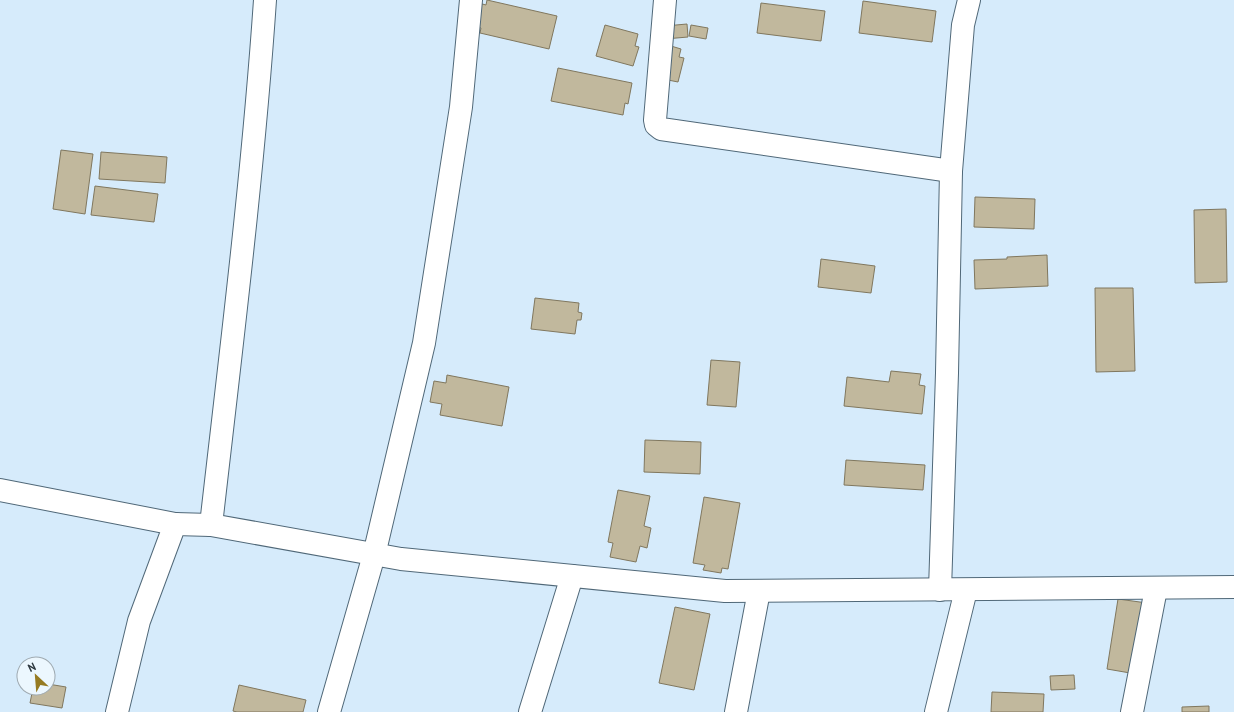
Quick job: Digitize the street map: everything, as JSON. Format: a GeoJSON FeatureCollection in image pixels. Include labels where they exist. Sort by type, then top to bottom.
{"type":"FeatureCollection","features":[{"type":"Feature","properties":{"kind":"street"},"geometry":{"type":"LineString","coordinates":[[211,525],[241,265],[260,78],[265,0]]}},
{"type":"Feature","properties":{"kind":"street"},"geometry":{"type":"LineString","coordinates":[[329,712],[374,555],[424,343],[461,107],[470,0]]}},
{"type":"Feature","properties":{"kind":"street"},"geometry":{"type":"LineString","coordinates":[[665,0],[654,120],[656,125],[661,129],[951,171]]}},
{"type":"Feature","properties":{"kind":"street"},"geometry":{"type":"LineString","coordinates":[[940,590],[947,381],[951,171],[962,25],[969,0]]}},
{"type":"Feature","properties":{"kind":"street"},"geometry":{"type":"LineString","coordinates":[[0,490],[175,524],[211,525],[401,559],[725,591],[1234,588]]}},
{"type":"Feature","properties":{"kind":"street"},"geometry":{"type":"LineString","coordinates":[[117,712],[139,622],[175,524]]}},
{"type":"Feature","properties":{"kind":"street"},"geometry":{"type":"LineString","coordinates":[[530,712],[572,576]]}},
{"type":"Feature","properties":{"kind":"street"},"geometry":{"type":"LineString","coordinates":[[1132,712],[1156,589]]}},
{"type":"Feature","properties":{"kind":"street"},"geometry":{"type":"LineString","coordinates":[[936,712],[966,590]]}},
{"type":"Feature","properties":{"kind":"street"},"geometry":{"type":"LineString","coordinates":[[736,712],[760,591]]}},
{"type":"Feature","properties":{"kind":"building"},"geometry":{"type":"Polygon","coordinates":[[[487,0],[557,16],[549,49],[480,33],[481,28],[470,25],[475,2],[486,5],[487,0]]]}},
{"type":"Feature","properties":{"kind":"building"},"geometry":{"type":"Polygon","coordinates":[[[863,1],[936,11],[932,42],[859,33],[863,1]]]}},
{"type":"Feature","properties":{"kind":"building"},"geometry":{"type":"Polygon","coordinates":[[[761,3],[825,11],[821,41],[757,33],[761,3]]]}},
{"type":"Feature","properties":{"kind":"building"},"geometry":{"type":"Polygon","coordinates":[[[687,24],[688,37],[665,39],[665,26],[687,24]]]}},
{"type":"Feature","properties":{"kind":"building"},"geometry":{"type":"Polygon","coordinates":[[[605,25],[638,34],[635,46],[639,47],[633,66],[596,56],[605,25]]]}},
{"type":"Feature","properties":{"kind":"building"},"geometry":{"type":"Polygon","coordinates":[[[691,25],[708,28],[706,39],[689,36],[691,25]]]}},
{"type":"Feature","properties":{"kind":"building"},"geometry":{"type":"Polygon","coordinates":[[[671,46],[681,49],[679,57],[684,58],[678,82],[663,79],[671,46]]]}},
{"type":"Feature","properties":{"kind":"building"},"geometry":{"type":"Polygon","coordinates":[[[558,68],[632,83],[628,104],[625,103],[623,115],[551,101],[558,68]]]}},
{"type":"Feature","properties":{"kind":"building"},"geometry":{"type":"Polygon","coordinates":[[[61,150],[93,154],[85,214],[53,209],[61,150]]]}},
{"type":"Feature","properties":{"kind":"building"},"geometry":{"type":"Polygon","coordinates":[[[101,152],[167,157],[165,183],[99,179],[101,152]]]}},
{"type":"Feature","properties":{"kind":"building"},"geometry":{"type":"Polygon","coordinates":[[[95,186],[158,194],[154,222],[91,215],[95,186]]]}},
{"type":"Feature","properties":{"kind":"building"},"geometry":{"type":"Polygon","coordinates":[[[975,197],[1035,199],[1034,229],[974,227],[975,197]]]}},
{"type":"Feature","properties":{"kind":"building"},"geometry":{"type":"Polygon","coordinates":[[[1226,209],[1227,282],[1195,283],[1194,210],[1226,209]]]}},
{"type":"Feature","properties":{"kind":"building"},"geometry":{"type":"Polygon","coordinates":[[[1047,255],[1048,286],[975,289],[974,260],[1007,259],[1007,257],[1047,255]]]}},
{"type":"Feature","properties":{"kind":"building"},"geometry":{"type":"Polygon","coordinates":[[[821,259],[875,266],[871,293],[818,287],[821,259]]]}},
{"type":"Feature","properties":{"kind":"building"},"geometry":{"type":"Polygon","coordinates":[[[1095,288],[1133,288],[1135,371],[1096,372],[1095,288]]]}},
{"type":"Feature","properties":{"kind":"building"},"geometry":{"type":"Polygon","coordinates":[[[535,298],[579,303],[578,312],[582,313],[581,320],[577,320],[575,334],[531,329],[535,298]]]}},
{"type":"Feature","properties":{"kind":"building"},"geometry":{"type":"Polygon","coordinates":[[[711,360],[740,362],[736,407],[707,405],[711,360]]]}},
{"type":"Feature","properties":{"kind":"building"},"geometry":{"type":"Polygon","coordinates":[[[891,371],[921,374],[919,385],[925,386],[922,414],[844,406],[847,377],[889,382],[891,371]]]}},
{"type":"Feature","properties":{"kind":"building"},"geometry":{"type":"Polygon","coordinates":[[[447,375],[509,387],[502,426],[440,415],[442,404],[430,402],[434,381],[446,383],[447,375]]]}},
{"type":"Feature","properties":{"kind":"building"},"geometry":{"type":"Polygon","coordinates":[[[645,440],[701,442],[700,474],[644,472],[645,440]]]}},
{"type":"Feature","properties":{"kind":"building"},"geometry":{"type":"Polygon","coordinates":[[[846,460],[925,465],[923,490],[844,485],[846,460]]]}},
{"type":"Feature","properties":{"kind":"building"},"geometry":{"type":"Polygon","coordinates":[[[618,490],[650,496],[644,526],[651,528],[647,548],[640,546],[636,562],[610,557],[613,543],[608,542],[618,490]]]}},
{"type":"Feature","properties":{"kind":"building"},"geometry":{"type":"Polygon","coordinates":[[[704,497],[740,503],[728,569],[722,568],[721,573],[703,570],[705,565],[693,563],[704,497]]]}},
{"type":"Feature","properties":{"kind":"building"},"geometry":{"type":"Polygon","coordinates":[[[1118,599],[1147,603],[1136,674],[1107,669],[1118,599]]]}},
{"type":"Feature","properties":{"kind":"building"},"geometry":{"type":"Polygon","coordinates":[[[675,607],[710,614],[694,690],[659,683],[675,607]]]}},
{"type":"Feature","properties":{"kind":"building"},"geometry":{"type":"Polygon","coordinates":[[[1074,675],[1075,689],[1051,690],[1050,676],[1074,675]]]}},
{"type":"Feature","properties":{"kind":"building"},"geometry":{"type":"Polygon","coordinates":[[[56,685],[66,687],[62,708],[30,703],[31,696],[56,696],[56,685]]]}},
{"type":"Feature","properties":{"kind":"building"},"geometry":{"type":"Polygon","coordinates":[[[239,685],[306,700],[303,712],[233,711],[239,685]]]}},
{"type":"Feature","properties":{"kind":"building"},"geometry":{"type":"Polygon","coordinates":[[[992,692],[1044,694],[1043,712],[991,712],[992,692]]]}},
{"type":"Feature","properties":{"kind":"building"},"geometry":{"type":"Polygon","coordinates":[[[1209,706],[1209,712],[1182,712],[1182,707],[1209,706]]]}}]}
